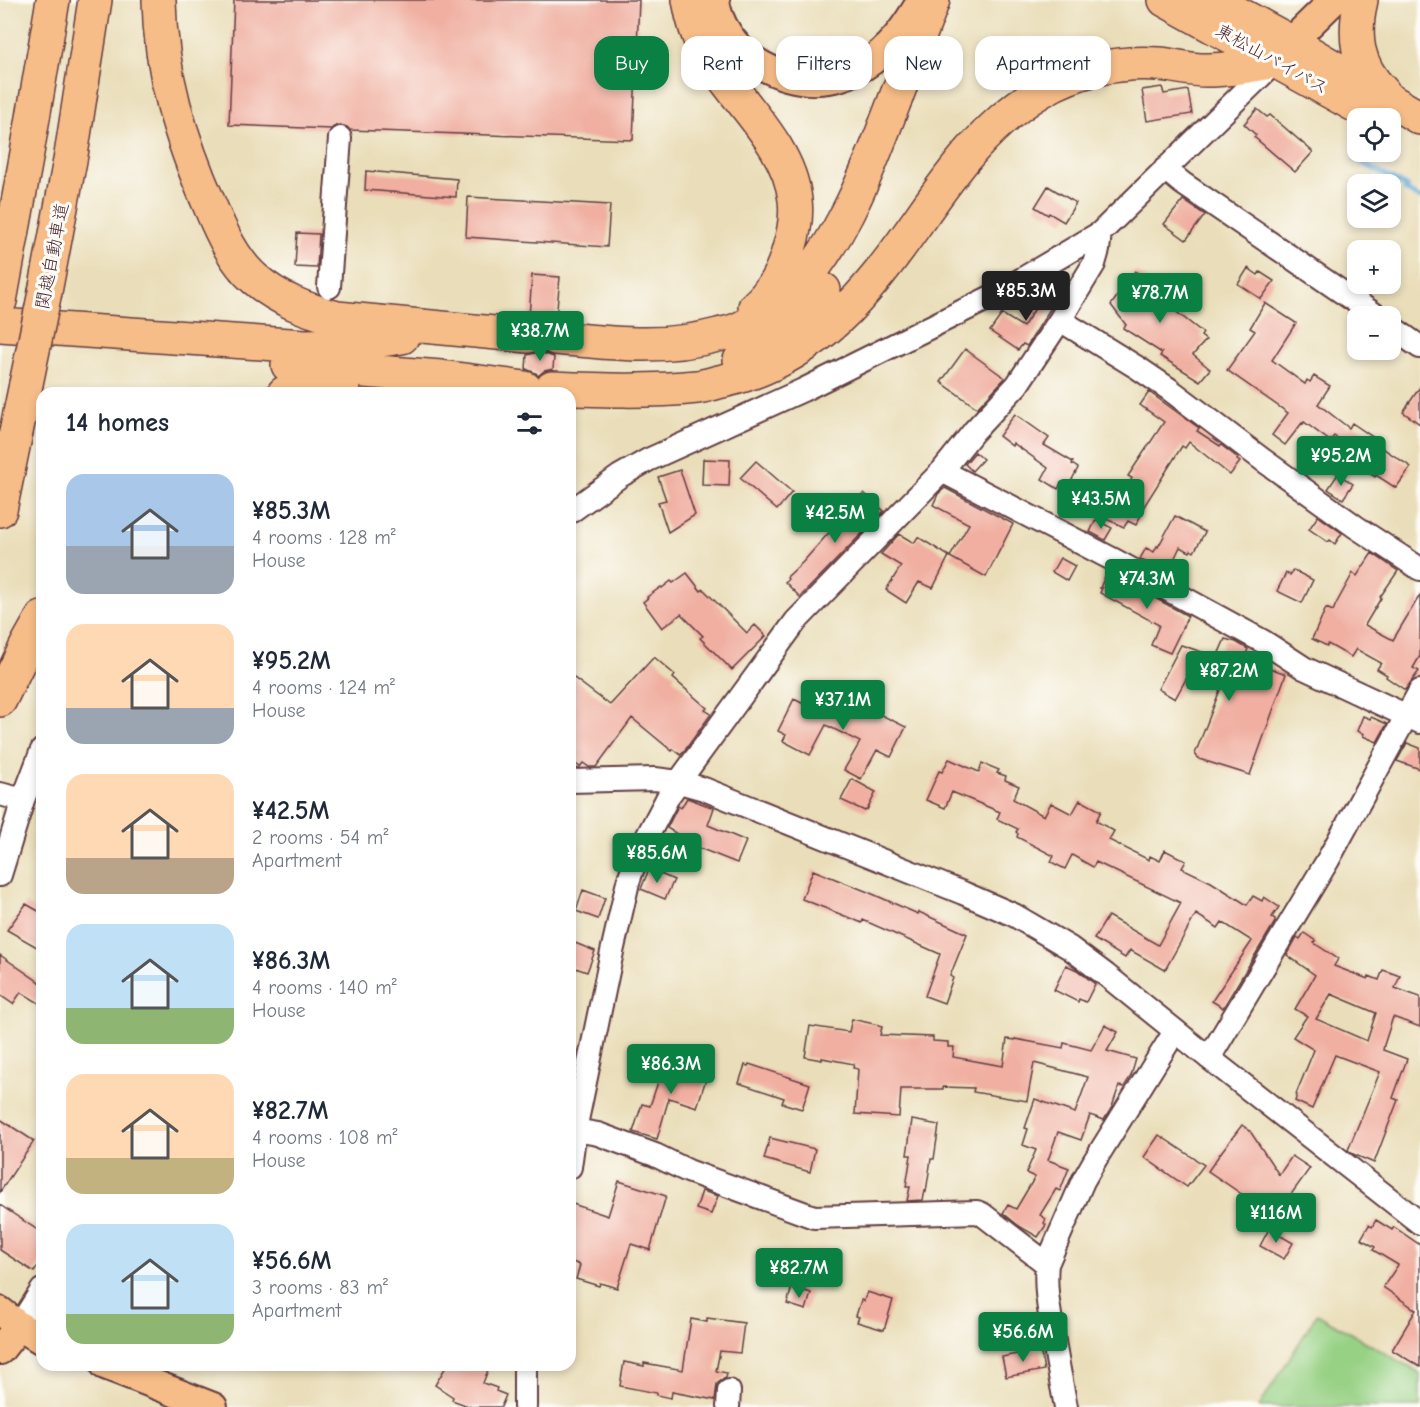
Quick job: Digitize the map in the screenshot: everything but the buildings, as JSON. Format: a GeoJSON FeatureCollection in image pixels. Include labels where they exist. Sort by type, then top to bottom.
{"type":"FeatureCollection","features":[{"type":"Feature","properties":{"kind":"highway"},"geometry":{"type":"LineString","coordinates":[[0,233],[45,0]]}},
{"type":"Feature","properties":{"kind":"highway"},"geometry":{"type":"LineString","coordinates":[[1,295],[53,0]]}},
{"type":"Feature","properties":{"kind":"highway","name":"関越自動車道"},"geometry":{"type":"LineString","coordinates":[[0,510],[71,155],[96,0]]}},
{"type":"Feature","properties":{"kind":"highway"},"geometry":{"type":"LineString","coordinates":[[159,0],[166,72],[179,127],[197,177],[217,222],[236,256],[254,279],[280,297],[307,310],[337,318],[626,344],[696,341],[738,330],[766,314],[791,295],[815,267],[855,199],[933,0]]}},
{"type":"Feature","properties":{"kind":"highway"},"geometry":{"type":"LineString","coordinates":[[689,0],[693,21],[704,47],[721,74],[774,144],[788,170],[795,199],[795,229],[788,256],[778,280],[764,299],[745,315],[724,329],[696,341]]}},
{"type":"Feature","properties":{"kind":"highway"},"geometry":{"type":"LineString","coordinates":[[657,390],[714,373],[749,355],[782,333],[813,304],[853,247],[876,202],[899,149],[956,0]]}},
{"type":"Feature","properties":{"kind":"highway","name":"東松山バイパス"},"geometry":{"type":"LineString","coordinates":[[1165,0],[1284,52]]}},
{"type":"Feature","properties":{"kind":"highway","name":"東松山バイパス"},"geometry":{"type":"LineString","coordinates":[[1213,0],[1284,52],[1376,108]]}},
{"type":"Feature","properties":{"kind":"highway"},"geometry":{"type":"LineString","coordinates":[[1361,0],[1357,34],[1359,53],[1384,108]]}},
{"type":"Feature","properties":{"kind":"highway"},"geometry":{"type":"LineString","coordinates":[[576,389],[618,391],[699,387],[741,377],[777,363],[811,342],[842,316],[870,285],[953,171],[980,140],[1011,112],[1042,90],[1076,75],[1116,65],[1161,64],[1207,70],[1241,68],[1284,52]]}},
{"type":"Feature","properties":{"kind":"highway","name":"東松山バイパス"},"geometry":{"type":"LineString","coordinates":[[1401,116],[1420,118]]}},
{"type":"Feature","properties":{"kind":"highway","name":"東松山バイパス"},"geometry":{"type":"LineString","coordinates":[[1401,127],[1420,143]]}},
{"type":"Feature","properties":{"kind":"highway"},"geometry":{"type":"LineString","coordinates":[[0,325],[305,346],[357,344],[450,329]]}},
{"type":"Feature","properties":{"kind":"highway"},"geometry":{"type":"LineString","coordinates":[[0,345],[441,377],[529,387]]}},
{"type":"Feature","properties":{"kind":"highway"},"geometry":{"type":"LineString","coordinates":[[315,387],[386,378],[441,377]]}},
{"type":"Feature","properties":{"kind":"highway"},"geometry":{"type":"LineString","coordinates":[[0,700],[36,629]]}},
{"type":"Feature","properties":{"kind":"main road"},"geometry":{"type":"LineString","coordinates":[[715,0],[726,31],[744,53],[768,70],[797,80],[824,81],[852,72],[875,58],[896,38],[922,0]]}},
{"type":"Feature","properties":{"kind":"main road"},"geometry":{"type":"LineString","coordinates":[[1284,52],[1334,0]]}},
{"type":"Feature","properties":{"kind":"main road"},"geometry":{"type":"LineString","coordinates":[[0,1350],[20,1326]]}},
{"type":"Feature","properties":{"kind":"main road"},"geometry":{"type":"LineString","coordinates":[[120,1371],[213,1407]]}},
{"type":"Feature","properties":{"kind":"street"},"geometry":{"type":"LineString","coordinates":[[576,508],[620,476],[648,460],[803,390],[997,294],[1100,233],[1284,52]]}},
{"type":"Feature","properties":{"kind":"street"},"geometry":{"type":"LineString","coordinates":[[329,287],[340,138]]}},
{"type":"Feature","properties":{"kind":"street"},"geometry":{"type":"LineString","coordinates":[[1165,170],[1362,306]]}},
{"type":"Feature","properties":{"kind":"street"},"geometry":{"type":"LineString","coordinates":[[576,1125],[628,882],[637,856],[669,795],[796,621],[942,471],[974,431],[1017,385],[1094,264],[1100,233]]}},
{"type":"Feature","properties":{"kind":"street"},"geometry":{"type":"LineString","coordinates":[[1060,320],[1169,389],[1356,527],[1420,569]]}},
{"type":"Feature","properties":{"kind":"street"},"geometry":{"type":"LineString","coordinates":[[1401,334],[1420,347]]}},
{"type":"Feature","properties":{"kind":"street"},"geometry":{"type":"LineString","coordinates":[[942,471],[1112,559],[1264,642],[1304,668],[1413,719]]}},
{"type":"Feature","properties":{"kind":"street"},"geometry":{"type":"LineString","coordinates":[[1209,1058],[1413,719],[1420,691]]}},
{"type":"Feature","properties":{"kind":"street"},"geometry":{"type":"LineString","coordinates":[[0,874],[36,766]]}},
{"type":"Feature","properties":{"kind":"street"},"geometry":{"type":"LineString","coordinates":[[576,781],[655,779],[679,782],[704,789],[1014,915],[1070,948],[1106,975],[1420,1222]]}},
{"type":"Feature","properties":{"kind":"street"},"geometry":{"type":"LineString","coordinates":[[0,794],[23,800]]}},
{"type":"Feature","properties":{"kind":"street"},"geometry":{"type":"LineString","coordinates":[[1066,1407],[1046,1288],[1047,1264],[1095,1160],[1176,1032]]}},
{"type":"Feature","properties":{"kind":"street"},"geometry":{"type":"LineString","coordinates":[[576,1130],[598,1134],[655,1155],[688,1171],[814,1217],[977,1212],[1047,1264]]}},
{"type":"Feature","properties":{"kind":"street"},"geometry":{"type":"LineString","coordinates":[[20,1326],[36,1300]]}},
{"type":"Feature","properties":{"kind":"street"},"geometry":{"type":"LineString","coordinates":[[525,1371],[525,1407]]}},
{"type":"Feature","properties":{"kind":"green space"},"geometry":{"type":"Polygon","coordinates":[[[1317,1314],[1420,1373],[1420,1407],[1259,1407],[1317,1314]]]}},
{"type":"Feature","properties":{"kind":"waterway"},"geometry":{"type":"LineString","coordinates":[[1361,162],[1407,187],[1405,190],[1420,198]]}}]}
